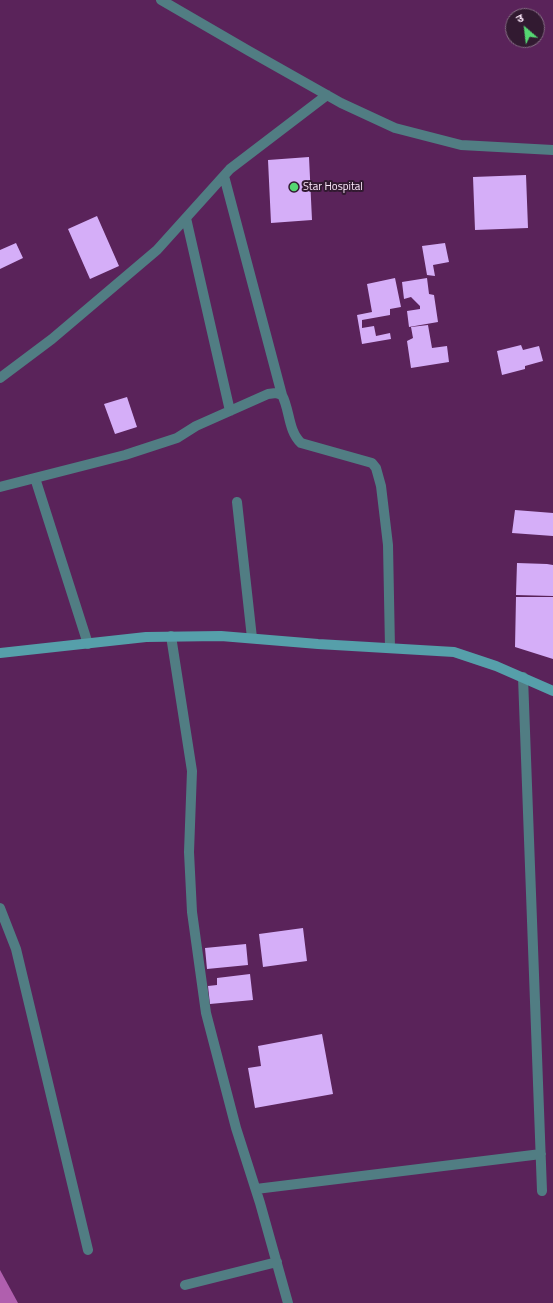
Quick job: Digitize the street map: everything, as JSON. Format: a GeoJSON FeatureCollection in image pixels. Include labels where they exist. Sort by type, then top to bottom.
{"type":"FeatureCollection","features":[{"type":"Feature","properties":{"kind":"street"},"geometry":{"type":"LineString","coordinates":[[161,0],[327,95],[395,128],[461,145],[553,150]]}},
{"type":"Feature","properties":{"kind":"street"},"geometry":{"type":"LineString","coordinates":[[0,378],[52,339],[157,250],[230,170],[327,95]]}},
{"type":"Feature","properties":{"kind":"street"},"geometry":{"type":"LineString","coordinates":[[224,176],[282,395],[286,402],[295,437],[301,443],[372,463],[376,468],[381,486],[388,545],[390,648]]}},
{"type":"Feature","properties":{"kind":"street"},"geometry":{"type":"LineString","coordinates":[[186,218],[230,411]]}},
{"type":"Feature","properties":{"kind":"street"},"geometry":{"type":"LineString","coordinates":[[0,487],[125,455],[177,438],[196,426],[268,394],[276,393],[282,395]]}},
{"type":"Feature","properties":{"kind":"street"},"geometry":{"type":"LineString","coordinates":[[35,478],[88,644]]}},
{"type":"Feature","properties":{"kind":"street"},"geometry":{"type":"LineString","coordinates":[[237,502],[252,638]]}},
{"type":"Feature","properties":{"kind":"street"},"geometry":{"type":"LineString","coordinates":[[171,636],[192,771],[189,852],[192,912],[206,1013],[236,1128],[256,1189],[288,1303]]}},
{"type":"Feature","properties":{"kind":"street"},"geometry":{"type":"LineString","coordinates":[[0,654],[146,637],[221,636],[252,638],[318,644],[454,652],[496,666],[553,691]]}},
{"type":"Feature","properties":{"kind":"street"},"geometry":{"type":"LineString","coordinates":[[523,677],[542,1191]]}},
{"type":"Feature","properties":{"kind":"street"},"geometry":{"type":"LineString","coordinates":[[0,908],[16,949],[88,1250]]}},
{"type":"Feature","properties":{"kind":"street"},"geometry":{"type":"LineString","coordinates":[[256,1189],[541,1154]]}},
{"type":"Feature","properties":{"kind":"street"},"geometry":{"type":"LineString","coordinates":[[185,1285],[277,1262]]}},
{"type":"Feature","properties":{"kind":"shaded area"},"geometry":{"type":"Polygon","coordinates":[[[0,1270],[18,1303],[0,1303],[0,1270]]]}},
{"type":"Feature","properties":{"kind":"building"},"geometry":{"type":"Polygon","coordinates":[[[309,157],[312,220],[271,223],[268,160],[309,157]]]}},
{"type":"Feature","properties":{"kind":"building"},"geometry":{"type":"Polygon","coordinates":[[[526,175],[528,228],[475,230],[473,177],[526,175]]]}},
{"type":"Feature","properties":{"kind":"building"},"geometry":{"type":"Polygon","coordinates":[[[97,216],[119,266],[90,279],[68,229],[97,216]]]}},
{"type":"Feature","properties":{"kind":"building"},"geometry":{"type":"Polygon","coordinates":[[[16,243],[23,258],[0,269],[0,250],[16,243]]]}},
{"type":"Feature","properties":{"kind":"building"},"geometry":{"type":"Polygon","coordinates":[[[445,243],[449,262],[433,265],[435,276],[427,275],[422,246],[445,243]]]}},
{"type":"Feature","properties":{"kind":"building"},"geometry":{"type":"Polygon","coordinates":[[[395,278],[401,307],[390,309],[390,315],[362,320],[362,328],[374,326],[376,336],[390,333],[391,339],[362,344],[357,315],[372,312],[367,284],[395,278]]]}},
{"type":"Feature","properties":{"kind":"building"},"geometry":{"type":"Polygon","coordinates":[[[427,278],[429,294],[434,295],[438,322],[409,327],[407,311],[420,309],[420,306],[411,297],[404,299],[402,282],[427,278]]]}},
{"type":"Feature","properties":{"kind":"building"},"geometry":{"type":"Polygon","coordinates":[[[428,325],[432,348],[447,346],[449,362],[411,368],[407,341],[413,338],[411,327],[428,325]]]}},
{"type":"Feature","properties":{"kind":"building"},"geometry":{"type":"Polygon","coordinates":[[[521,345],[523,350],[539,346],[543,361],[525,366],[525,369],[502,375],[497,351],[521,345]]]}},
{"type":"Feature","properties":{"kind":"building"},"geometry":{"type":"Polygon","coordinates":[[[127,397],[137,427],[115,434],[104,404],[127,397]]]}},
{"type":"Feature","properties":{"kind":"building"},"geometry":{"type":"Polygon","coordinates":[[[515,510],[553,513],[553,536],[512,533],[515,510]]]}},
{"type":"Feature","properties":{"kind":"building"},"geometry":{"type":"Polygon","coordinates":[[[517,563],[553,565],[553,596],[516,595],[517,563]]]}},
{"type":"Feature","properties":{"kind":"building"},"geometry":{"type":"Polygon","coordinates":[[[516,597],[553,597],[553,659],[515,647],[516,597]]]}},
{"type":"Feature","properties":{"kind":"building"},"geometry":{"type":"Polygon","coordinates":[[[303,928],[307,961],[263,967],[259,934],[303,928]]]}},
{"type":"Feature","properties":{"kind":"building"},"geometry":{"type":"Polygon","coordinates":[[[246,944],[248,965],[207,969],[205,948],[246,944]]]}},
{"type":"Feature","properties":{"kind":"building"},"geometry":{"type":"Polygon","coordinates":[[[250,974],[253,1000],[210,1004],[208,986],[217,985],[217,978],[250,974]]]}},
{"type":"Feature","properties":{"kind":"building"},"geometry":{"type":"Polygon","coordinates":[[[322,1034],[333,1094],[255,1108],[248,1068],[261,1066],[258,1046],[322,1034]]]}},
{"type":"Feature","properties":{"kind":"place","name":"Star Hospital"},"geometry":{"type":"Point","coordinates":[294,187]}}]}
